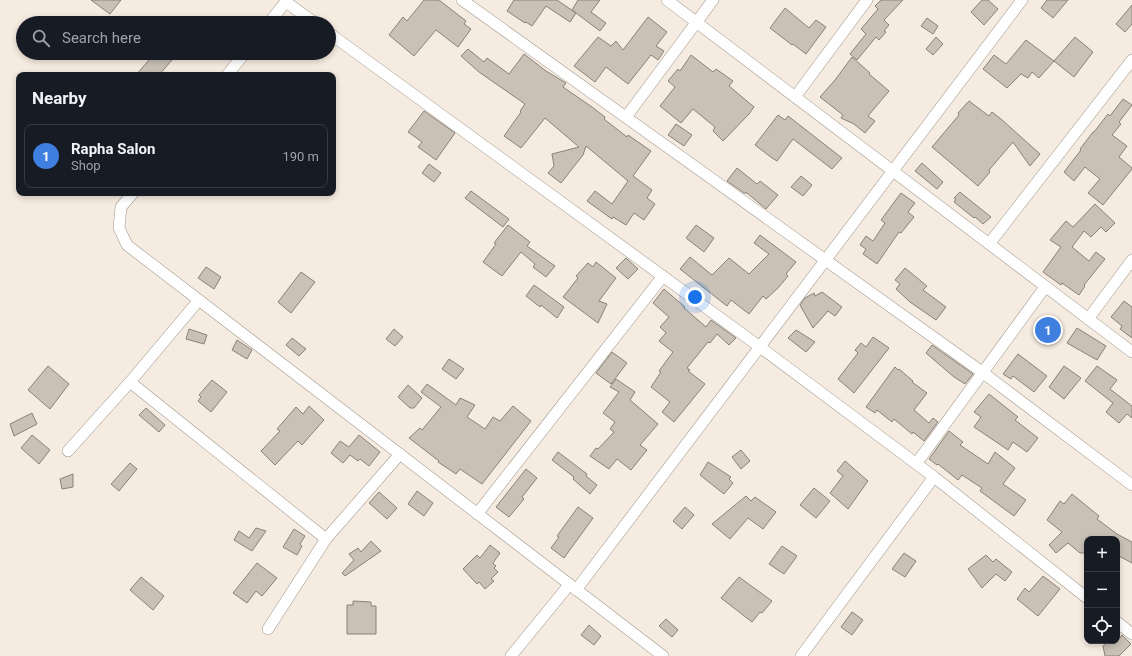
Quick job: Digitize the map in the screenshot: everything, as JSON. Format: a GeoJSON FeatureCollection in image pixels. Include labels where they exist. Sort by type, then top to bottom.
{"type":"FeatureCollection","features":[{"type":"Feature","properties":{"kind":"street"},"geometry":{"type":"LineString","coordinates":[[462,0],[982,372],[1132,485]]}},
{"type":"Feature","properties":{"kind":"street"},"geometry":{"type":"LineString","coordinates":[[667,0],[1132,352]]}},
{"type":"Feature","properties":{"kind":"street"},"geometry":{"type":"LineString","coordinates":[[626,117],[713,0]]}},
{"type":"Feature","properties":{"kind":"street"},"geometry":{"type":"LineString","coordinates":[[795,97],[867,0]]}},
{"type":"Feature","properties":{"kind":"street"},"geometry":{"type":"LineString","coordinates":[[511,656],[573,588],[760,347],[1022,0]]}},
{"type":"Feature","properties":{"kind":"street"},"geometry":{"type":"LineString","coordinates":[[275,16],[287,1],[306,16]]}},
{"type":"Feature","properties":{"kind":"street"},"geometry":{"type":"LineString","coordinates":[[336,38],[760,347],[934,477],[1084,596]]}},
{"type":"Feature","properties":{"kind":"street"},"geometry":{"type":"LineString","coordinates":[[229,72],[239,60]]}},
{"type":"Feature","properties":{"kind":"street"},"geometry":{"type":"LineString","coordinates":[[989,244],[1132,60]]}},
{"type":"Feature","properties":{"kind":"street"},"geometry":{"type":"LineString","coordinates":[[130,196],[121,207],[119,228],[127,245],[663,656]]}},
{"type":"Feature","properties":{"kind":"street"},"geometry":{"type":"LineString","coordinates":[[1088,319],[1132,260]]}},
{"type":"Feature","properties":{"kind":"street"},"geometry":{"type":"LineString","coordinates":[[477,514],[663,276]]}},
{"type":"Feature","properties":{"kind":"street"},"geometry":{"type":"LineString","coordinates":[[916,464],[1045,287]]}},
{"type":"Feature","properties":{"kind":"street"},"geometry":{"type":"LineString","coordinates":[[68,452],[130,382],[199,300]]}},
{"type":"Feature","properties":{"kind":"street"},"geometry":{"type":"LineString","coordinates":[[130,382],[326,539]]}},
{"type":"Feature","properties":{"kind":"street"},"geometry":{"type":"LineString","coordinates":[[268,629],[326,539],[400,454]]}},
{"type":"Feature","properties":{"kind":"street"},"geometry":{"type":"LineString","coordinates":[[800,656],[934,477]]}},
{"type":"Feature","properties":{"kind":"street"},"geometry":{"type":"LineString","coordinates":[[1120,624],[1132,634]]}},
{"type":"Feature","properties":{"kind":"building"},"geometry":{"type":"Polygon","coordinates":[[[91,0],[121,0],[110,14],[91,0]]]}},
{"type":"Feature","properties":{"kind":"building"},"geometry":{"type":"Polygon","coordinates":[[[424,0],[439,0],[466,21],[464,24],[471,29],[458,47],[436,30],[414,56],[389,35],[403,17],[407,21],[424,0]]]}},
{"type":"Feature","properties":{"kind":"building"},"geometry":{"type":"Polygon","coordinates":[[[514,0],[557,0],[576,13],[570,22],[546,6],[532,26],[507,11],[514,0]]]}},
{"type":"Feature","properties":{"kind":"building"},"geometry":{"type":"Polygon","coordinates":[[[578,0],[600,0],[591,12],[606,23],[600,31],[572,10],[578,0]]]}},
{"type":"Feature","properties":{"kind":"building"},"geometry":{"type":"Polygon","coordinates":[[[881,0],[903,0],[884,20],[889,25],[884,31],[886,32],[879,40],[876,37],[857,60],[850,54],[866,34],[861,29],[878,9],[875,6],[881,0]]]}},
{"type":"Feature","properties":{"kind":"building"},"geometry":{"type":"Polygon","coordinates":[[[982,0],[988,0],[998,9],[984,25],[971,12],[982,0]]]}},
{"type":"Feature","properties":{"kind":"building"},"geometry":{"type":"Polygon","coordinates":[[[1047,0],[1068,0],[1053,18],[1041,8],[1047,0]]]}},
{"type":"Feature","properties":{"kind":"building"},"geometry":{"type":"Polygon","coordinates":[[[1132,5],[1132,24],[1125,32],[1116,24],[1132,5]]]}},
{"type":"Feature","properties":{"kind":"building"},"geometry":{"type":"Polygon","coordinates":[[[785,8],[809,28],[816,20],[826,27],[806,54],[770,28],[785,8]]]}},
{"type":"Feature","properties":{"kind":"building"},"geometry":{"type":"Polygon","coordinates":[[[648,17],[667,32],[656,46],[664,51],[658,60],[651,55],[628,84],[606,67],[595,82],[574,66],[598,37],[611,46],[616,41],[623,50],[648,17]]]}},
{"type":"Feature","properties":{"kind":"building"},"geometry":{"type":"Polygon","coordinates":[[[927,18],[938,26],[933,34],[921,26],[927,18]]]}},
{"type":"Feature","properties":{"kind":"building"},"geometry":{"type":"Polygon","coordinates":[[[936,37],[943,44],[933,55],[926,49],[936,37]]]}},
{"type":"Feature","properties":{"kind":"building"},"geometry":{"type":"Polygon","coordinates":[[[1075,37],[1093,52],[1074,77],[1054,61],[1075,37]]]}},
{"type":"Feature","properties":{"kind":"building"},"geometry":{"type":"Polygon","coordinates":[[[1026,40],[1054,61],[1039,78],[1032,72],[1028,78],[1021,74],[1007,88],[983,69],[994,55],[1006,64],[1026,40]]]}},
{"type":"Feature","properties":{"kind":"building"},"geometry":{"type":"Polygon","coordinates":[[[468,49],[484,62],[487,58],[509,74],[524,54],[546,71],[566,83],[563,87],[605,117],[604,119],[627,137],[628,135],[651,151],[633,176],[652,190],[647,198],[655,204],[644,220],[634,213],[626,225],[613,217],[612,219],[587,201],[595,191],[612,204],[628,181],[586,146],[583,155],[561,183],[548,173],[554,166],[552,154],[579,147],[545,118],[521,148],[504,136],[525,104],[479,72],[461,56],[468,49]]]}},
{"type":"Feature","properties":{"kind":"building"},"geometry":{"type":"Polygon","coordinates":[[[691,55],[713,72],[716,69],[733,81],[729,86],[754,107],[723,141],[713,131],[715,127],[693,109],[681,123],[660,106],[675,87],[668,81],[678,69],[680,71],[691,55]]]}},
{"type":"Feature","properties":{"kind":"building"},"geometry":{"type":"Polygon","coordinates":[[[852,57],[889,91],[868,116],[875,121],[865,133],[854,124],[841,118],[843,115],[820,97],[852,57]]]}},
{"type":"Feature","properties":{"kind":"building"},"geometry":{"type":"Polygon","coordinates":[[[149,60],[172,60],[162,72],[139,72],[149,60]]]}},
{"type":"Feature","properties":{"kind":"building"},"geometry":{"type":"Polygon","coordinates":[[[1123,99],[1132,105],[1119,122],[1121,124],[1112,135],[1127,146],[1119,157],[1132,169],[1103,205],[1088,193],[1100,179],[1085,167],[1074,181],[1064,172],[1093,132],[1108,114],[1110,116],[1123,99]]]}},
{"type":"Feature","properties":{"kind":"building"},"geometry":{"type":"Polygon","coordinates":[[[969,101],[989,116],[992,112],[1040,154],[1030,166],[1013,142],[989,170],[990,172],[978,186],[932,147],[969,101]]]}},
{"type":"Feature","properties":{"kind":"building"},"geometry":{"type":"Polygon","coordinates":[[[424,111],[455,133],[436,160],[418,147],[422,142],[408,132],[424,111]]]}},
{"type":"Feature","properties":{"kind":"building"},"geometry":{"type":"Polygon","coordinates":[[[778,115],[785,120],[788,116],[842,158],[832,169],[793,139],[777,161],[772,158],[755,145],[778,115]]]}},
{"type":"Feature","properties":{"kind":"building"},"geometry":{"type":"Polygon","coordinates":[[[676,124],[692,135],[684,146],[668,135],[676,124]]]}},
{"type":"Feature","properties":{"kind":"building"},"geometry":{"type":"Polygon","coordinates":[[[922,163],[943,182],[937,189],[915,171],[922,163]]]}},
{"type":"Feature","properties":{"kind":"building"},"geometry":{"type":"Polygon","coordinates":[[[429,164],[441,173],[434,182],[422,173],[429,164]]]}},
{"type":"Feature","properties":{"kind":"building"},"geometry":{"type":"Polygon","coordinates":[[[737,168],[757,184],[760,181],[778,195],[766,209],[747,193],[744,193],[727,181],[737,168]]]}},
{"type":"Feature","properties":{"kind":"building"},"geometry":{"type":"Polygon","coordinates":[[[801,176],[812,185],[803,196],[791,187],[801,176]]]}},
{"type":"Feature","properties":{"kind":"building"},"geometry":{"type":"Polygon","coordinates":[[[471,191],[509,219],[503,227],[465,198],[471,191]]]}},
{"type":"Feature","properties":{"kind":"building"},"geometry":{"type":"Polygon","coordinates":[[[960,192],[991,217],[983,224],[954,202],[956,199],[954,198],[960,192]]]}},
{"type":"Feature","properties":{"kind":"building"},"geometry":{"type":"Polygon","coordinates":[[[901,193],[915,203],[908,212],[914,217],[901,233],[899,232],[877,264],[863,254],[866,249],[860,245],[866,236],[873,241],[885,223],[881,220],[901,193]]]}},
{"type":"Feature","properties":{"kind":"building"},"geometry":{"type":"Polygon","coordinates":[[[1095,204],[1115,223],[1106,232],[1101,227],[1091,237],[1084,231],[1072,247],[1089,261],[1096,252],[1105,259],[1084,285],[1085,286],[1079,295],[1062,283],[1061,285],[1043,272],[1061,247],[1050,240],[1066,221],[1073,227],[1095,204]]]}},
{"type":"Feature","properties":{"kind":"building"},"geometry":{"type":"Polygon","coordinates":[[[508,225],[530,242],[527,246],[555,266],[546,277],[533,267],[535,264],[521,252],[502,276],[483,262],[496,244],[494,243],[508,225]]]}},
{"type":"Feature","properties":{"kind":"building"},"geometry":{"type":"Polygon","coordinates":[[[696,225],[714,238],[704,252],[686,238],[696,225]]]}},
{"type":"Feature","properties":{"kind":"building"},"geometry":{"type":"Polygon","coordinates":[[[760,235],[796,262],[786,274],[788,276],[778,288],[766,299],[763,296],[749,314],[731,300],[727,306],[680,269],[690,257],[712,275],[729,258],[749,274],[769,254],[754,243],[760,235]]]}},
{"type":"Feature","properties":{"kind":"building"},"geometry":{"type":"Polygon","coordinates":[[[626,258],[638,269],[628,279],[616,268],[626,258]]]}},
{"type":"Feature","properties":{"kind":"building"},"geometry":{"type":"Polygon","coordinates":[[[596,262],[616,278],[599,301],[607,304],[598,323],[563,297],[578,278],[576,276],[588,263],[593,267],[596,262]]]}},
{"type":"Feature","properties":{"kind":"building"},"geometry":{"type":"Polygon","coordinates":[[[206,267],[221,277],[214,289],[198,278],[206,267]]]}},
{"type":"Feature","properties":{"kind":"building"},"geometry":{"type":"Polygon","coordinates":[[[905,268],[927,286],[923,290],[946,307],[936,320],[910,302],[896,289],[900,284],[895,280],[905,268]]]}},
{"type":"Feature","properties":{"kind":"building"},"geometry":{"type":"Polygon","coordinates":[[[301,272],[315,282],[291,313],[278,302],[301,272]]]}},
{"type":"Feature","properties":{"kind":"building"},"geometry":{"type":"Polygon","coordinates":[[[534,285],[564,307],[557,318],[541,305],[540,307],[526,296],[534,285]]]}},
{"type":"Feature","properties":{"kind":"building"},"geometry":{"type":"Polygon","coordinates":[[[664,289],[706,327],[711,320],[736,338],[729,345],[717,334],[710,343],[708,342],[687,368],[690,370],[688,371],[705,384],[674,422],[662,412],[670,402],[651,387],[661,372],[659,371],[673,352],[659,341],[666,333],[660,327],[669,317],[653,303],[664,289]]]}},
{"type":"Feature","properties":{"kind":"building"},"geometry":{"type":"Polygon","coordinates":[[[822,292],[842,307],[835,316],[828,311],[813,328],[800,305],[805,298],[814,293],[815,296],[822,292]]]}},
{"type":"Feature","properties":{"kind":"building"},"geometry":{"type":"Polygon","coordinates":[[[1124,301],[1132,307],[1132,338],[1120,329],[1122,326],[1111,317],[1124,301]]]}},
{"type":"Feature","properties":{"kind":"building"},"geometry":{"type":"Polygon","coordinates":[[[1077,328],[1106,346],[1097,360],[1067,343],[1077,328]]]}},
{"type":"Feature","properties":{"kind":"building"},"geometry":{"type":"Polygon","coordinates":[[[189,329],[207,335],[204,344],[186,339],[189,329]]]}},
{"type":"Feature","properties":{"kind":"building"},"geometry":{"type":"Polygon","coordinates":[[[394,329],[403,337],[395,346],[386,339],[394,329]]]}},
{"type":"Feature","properties":{"kind":"building"},"geometry":{"type":"Polygon","coordinates":[[[796,330],[815,342],[806,352],[788,338],[796,330]]]}},
{"type":"Feature","properties":{"kind":"building"},"geometry":{"type":"Polygon","coordinates":[[[873,337],[889,348],[854,393],[838,379],[858,353],[855,350],[861,343],[866,347],[873,337]]]}},
{"type":"Feature","properties":{"kind":"building"},"geometry":{"type":"Polygon","coordinates":[[[292,338],[306,349],[299,356],[286,345],[292,338]]]}},
{"type":"Feature","properties":{"kind":"building"},"geometry":{"type":"Polygon","coordinates":[[[237,340],[252,350],[247,359],[232,350],[237,340]]]}},
{"type":"Feature","properties":{"kind":"building"},"geometry":{"type":"Polygon","coordinates":[[[932,345],[973,374],[965,384],[954,377],[926,353],[932,345]]]}},
{"type":"Feature","properties":{"kind":"building"},"geometry":{"type":"Polygon","coordinates":[[[612,352],[627,363],[611,384],[596,373],[612,352]]]}},
{"type":"Feature","properties":{"kind":"building"},"geometry":{"type":"Polygon","coordinates":[[[1018,354],[1047,376],[1034,392],[1013,376],[1011,379],[1003,374],[1018,354]]]}},
{"type":"Feature","properties":{"kind":"building"},"geometry":{"type":"Polygon","coordinates":[[[449,359],[464,369],[456,379],[442,369],[449,359]]]}},
{"type":"Feature","properties":{"kind":"building"},"geometry":{"type":"Polygon","coordinates":[[[48,366],[69,384],[50,409],[28,390],[48,366]]]}},
{"type":"Feature","properties":{"kind":"building"},"geometry":{"type":"Polygon","coordinates":[[[1064,366],[1081,378],[1064,399],[1049,387],[1064,366]]]}},
{"type":"Feature","properties":{"kind":"building"},"geometry":{"type":"Polygon","coordinates":[[[1097,366],[1117,380],[1110,389],[1132,406],[1132,418],[1127,414],[1119,423],[1106,412],[1113,403],[1085,381],[1097,366]]]}},
{"type":"Feature","properties":{"kind":"building"},"geometry":{"type":"Polygon","coordinates":[[[895,367],[927,393],[914,410],[929,423],[933,418],[938,422],[924,441],[913,432],[912,434],[894,419],[892,422],[877,410],[875,413],[866,407],[895,367]]]}},
{"type":"Feature","properties":{"kind":"building"},"geometry":{"type":"Polygon","coordinates":[[[616,379],[635,392],[630,400],[658,424],[640,445],[647,450],[631,470],[617,459],[609,469],[590,456],[596,448],[598,449],[614,432],[610,429],[615,422],[603,413],[619,392],[610,387],[616,379]]]}},
{"type":"Feature","properties":{"kind":"building"},"geometry":{"type":"Polygon","coordinates":[[[212,380],[227,392],[211,412],[198,401],[201,397],[199,395],[212,380]]]}},
{"type":"Feature","properties":{"kind":"building"},"geometry":{"type":"Polygon","coordinates":[[[427,384],[456,405],[460,398],[475,405],[467,417],[485,429],[493,417],[500,421],[513,406],[531,421],[482,484],[460,469],[456,474],[438,462],[439,461],[409,438],[420,428],[422,430],[441,407],[421,392],[427,384]]]}},
{"type":"Feature","properties":{"kind":"building"},"geometry":{"type":"Polygon","coordinates":[[[408,385],[422,398],[414,408],[410,408],[398,397],[408,385]]]}},
{"type":"Feature","properties":{"kind":"building"},"geometry":{"type":"Polygon","coordinates":[[[989,394],[1018,417],[1015,420],[1038,438],[1027,452],[1013,442],[1008,450],[974,427],[981,417],[974,412],[989,394]]]}},
{"type":"Feature","properties":{"kind":"building"},"geometry":{"type":"Polygon","coordinates":[[[309,406],[324,420],[302,445],[298,441],[275,465],[261,451],[280,431],[277,429],[296,407],[303,414],[309,406]]]}},
{"type":"Feature","properties":{"kind":"building"},"geometry":{"type":"Polygon","coordinates":[[[146,408],[165,425],[159,432],[139,415],[146,408]]]}},
{"type":"Feature","properties":{"kind":"building"},"geometry":{"type":"Polygon","coordinates":[[[32,413],[37,424],[14,436],[10,424],[32,413]]]}},
{"type":"Feature","properties":{"kind":"building"},"geometry":{"type":"Polygon","coordinates":[[[949,431],[963,442],[960,445],[988,464],[995,452],[1015,468],[1003,484],[1026,500],[1014,516],[980,491],[982,488],[962,475],[958,480],[938,464],[937,465],[929,459],[949,431]]]}},
{"type":"Feature","properties":{"kind":"building"},"geometry":{"type":"Polygon","coordinates":[[[32,435],[50,450],[39,464],[21,448],[32,435]]]}},
{"type":"Feature","properties":{"kind":"building"},"geometry":{"type":"Polygon","coordinates":[[[359,435],[380,452],[369,466],[360,459],[358,461],[350,455],[343,463],[331,453],[340,441],[349,447],[359,435]]]}},
{"type":"Feature","properties":{"kind":"building"},"geometry":{"type":"Polygon","coordinates":[[[741,450],[750,461],[741,469],[732,457],[741,450]]]}},
{"type":"Feature","properties":{"kind":"building"},"geometry":{"type":"Polygon","coordinates":[[[558,452],[587,474],[586,476],[597,485],[590,494],[573,479],[574,477],[552,460],[558,452]]]}},
{"type":"Feature","properties":{"kind":"building"},"geometry":{"type":"Polygon","coordinates":[[[845,461],[868,481],[848,509],[830,493],[843,476],[837,471],[845,461]]]}},
{"type":"Feature","properties":{"kind":"building"},"geometry":{"type":"Polygon","coordinates":[[[708,462],[731,477],[729,479],[733,483],[724,494],[700,475],[708,462]]]}},
{"type":"Feature","properties":{"kind":"building"},"geometry":{"type":"Polygon","coordinates":[[[130,463],[137,469],[119,491],[111,484],[130,463]]]}},
{"type":"Feature","properties":{"kind":"building"},"geometry":{"type":"Polygon","coordinates":[[[526,469],[537,478],[522,497],[524,499],[509,517],[496,507],[526,469]]]}},
{"type":"Feature","properties":{"kind":"building"},"geometry":{"type":"Polygon","coordinates":[[[73,474],[73,487],[62,489],[60,479],[73,474]]]}},
{"type":"Feature","properties":{"kind":"building"},"geometry":{"type":"Polygon","coordinates":[[[814,488],[830,501],[816,518],[800,505],[814,488]]]}},
{"type":"Feature","properties":{"kind":"building"},"geometry":{"type":"Polygon","coordinates":[[[417,491],[433,503],[424,516],[408,504],[417,491]]]}},
{"type":"Feature","properties":{"kind":"building"},"geometry":{"type":"Polygon","coordinates":[[[379,492],[397,508],[387,519],[369,503],[379,492]]]}},
{"type":"Feature","properties":{"kind":"building"},"geometry":{"type":"Polygon","coordinates":[[[1072,494],[1099,516],[1097,519],[1117,534],[1132,542],[1132,563],[1120,557],[1120,536],[1084,536],[1084,553],[1080,553],[1068,543],[1056,553],[1049,545],[1062,532],[1047,520],[1060,501],[1064,504],[1072,494]]]}},
{"type":"Feature","properties":{"kind":"building"},"geometry":{"type":"Polygon","coordinates":[[[746,496],[751,501],[755,497],[776,512],[763,529],[748,518],[730,539],[712,524],[746,496]]]}},
{"type":"Feature","properties":{"kind":"building"},"geometry":{"type":"Polygon","coordinates":[[[578,507],[593,518],[564,558],[551,548],[559,537],[557,536],[578,507]]]}},
{"type":"Feature","properties":{"kind":"building"},"geometry":{"type":"Polygon","coordinates":[[[685,507],[694,515],[682,529],[673,521],[685,507]]]}},
{"type":"Feature","properties":{"kind":"building"},"geometry":{"type":"Polygon","coordinates":[[[256,528],[266,531],[252,551],[234,540],[239,531],[249,538],[256,528]]]}},
{"type":"Feature","properties":{"kind":"building"},"geometry":{"type":"Polygon","coordinates":[[[294,529],[305,536],[300,544],[302,546],[297,555],[283,547],[294,529]]]}},
{"type":"Feature","properties":{"kind":"building"},"geometry":{"type":"Polygon","coordinates":[[[371,541],[381,551],[345,576],[342,573],[354,560],[349,554],[358,548],[361,552],[371,541]]]}},
{"type":"Feature","properties":{"kind":"building"},"geometry":{"type":"Polygon","coordinates":[[[490,545],[500,553],[493,563],[496,566],[494,568],[498,572],[491,579],[494,581],[485,589],[479,582],[477,584],[463,569],[477,555],[480,558],[490,545]]]}},
{"type":"Feature","properties":{"kind":"building"},"geometry":{"type":"Polygon","coordinates":[[[782,546],[797,556],[784,574],[769,564],[782,546]]]}},
{"type":"Feature","properties":{"kind":"building"},"geometry":{"type":"Polygon","coordinates":[[[904,553],[916,561],[905,577],[892,569],[904,553]]]}},
{"type":"Feature","properties":{"kind":"building"},"geometry":{"type":"Polygon","coordinates":[[[986,555],[993,562],[996,559],[1012,572],[1005,581],[996,574],[982,588],[968,569],[986,555]]]}},
{"type":"Feature","properties":{"kind":"building"},"geometry":{"type":"Polygon","coordinates":[[[257,563],[277,578],[262,596],[256,591],[247,603],[233,593],[257,563]]]}},
{"type":"Feature","properties":{"kind":"building"},"geometry":{"type":"Polygon","coordinates":[[[1043,576],[1060,589],[1038,616],[1017,599],[1025,588],[1029,592],[1043,576]]]}},
{"type":"Feature","properties":{"kind":"building"},"geometry":{"type":"Polygon","coordinates":[[[141,577],[164,596],[153,610],[130,590],[141,577]]]}},
{"type":"Feature","properties":{"kind":"building"},"geometry":{"type":"Polygon","coordinates":[[[739,577],[772,601],[752,622],[721,598],[739,577]]]}},
{"type":"Feature","properties":{"kind":"building"},"geometry":{"type":"Polygon","coordinates":[[[353,601],[371,602],[371,606],[376,606],[376,634],[347,634],[347,605],[353,605],[353,601]]]}},
{"type":"Feature","properties":{"kind":"building"},"geometry":{"type":"Polygon","coordinates":[[[852,612],[863,620],[852,635],[841,627],[852,612]]]}},
{"type":"Feature","properties":{"kind":"building"},"geometry":{"type":"Polygon","coordinates":[[[666,619],[678,630],[672,637],[659,626],[666,619]]]}},
{"type":"Feature","properties":{"kind":"building"},"geometry":{"type":"Polygon","coordinates":[[[589,625],[601,636],[594,645],[581,635],[589,625]]]}},
{"type":"Feature","properties":{"kind":"building"},"geometry":{"type":"Polygon","coordinates":[[[1122,635],[1131,644],[1119,656],[1105,656],[1103,646],[1105,644],[1120,644],[1120,637],[1122,635]]]}},
{"type":"Feature","properties":{"kind":"place","name":"Rapha Salon"},"geometry":{"type":"Point","coordinates":[1048,330]}}]}
